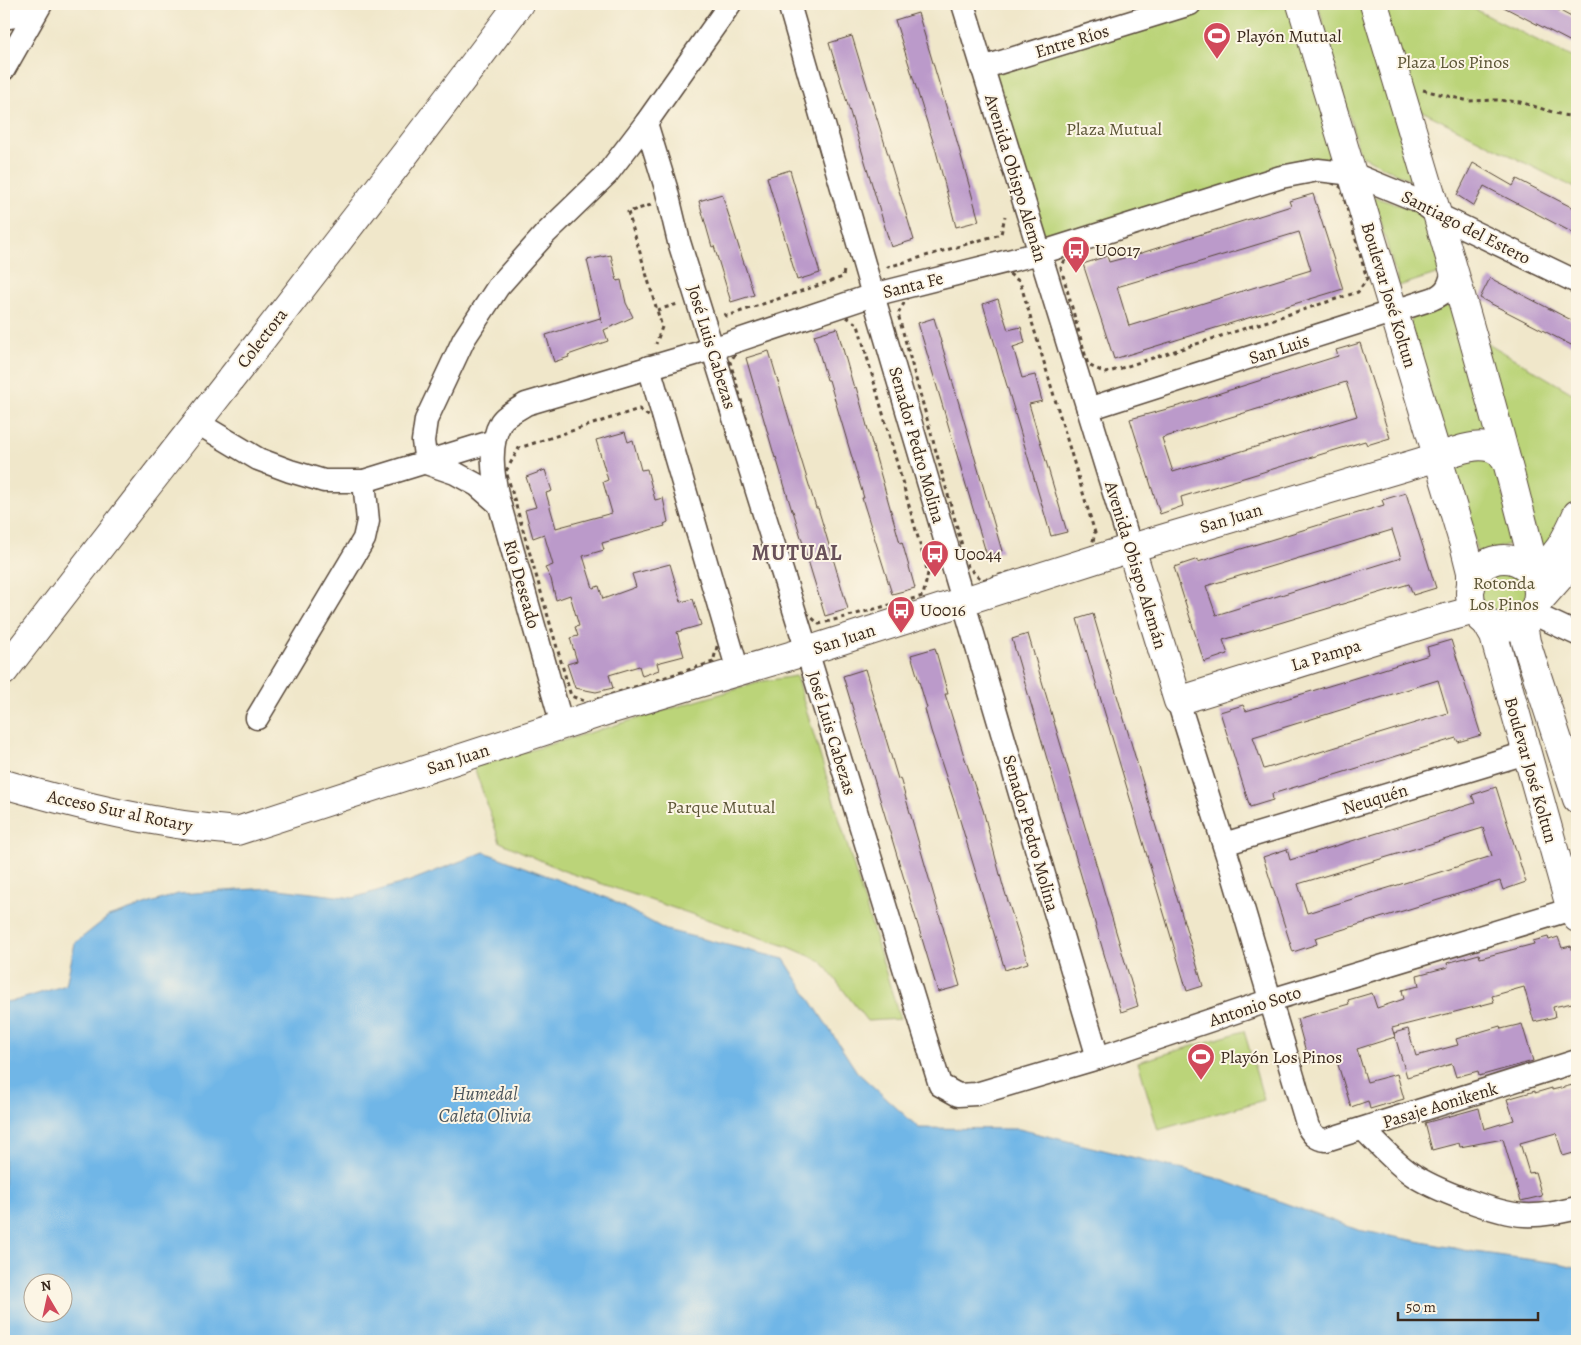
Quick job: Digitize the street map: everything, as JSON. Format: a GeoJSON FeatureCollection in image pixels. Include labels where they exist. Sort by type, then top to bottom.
{"type":"FeatureCollection","features":[{"type":"Feature","properties":{"kind":"street","name":"Colectora"},"geometry":{"type":"LineString","coordinates":[[4,671],[196,422],[341,239],[519,4]]}},
{"type":"Feature","properties":{"kind":"street"},"geometry":{"type":"LineString","coordinates":[[426,462],[423,441],[426,420],[464,340],[478,317],[498,287],[545,234],[607,174],[646,123],[730,4]]}},
{"type":"Feature","properties":{"kind":"street","name":"Senador Pedro Molina"},"geometry":{"type":"LineString","coordinates":[[789,4],[1098,1058]]}},
{"type":"Feature","properties":{"kind":"street","name":"Avenida Obispo Alemán"},"geometry":{"type":"LineString","coordinates":[[963,4],[1224,844],[1308,1127]]}},
{"type":"Feature","properties":{"kind":"street","name":"Entre Ríos"},"geometry":{"type":"LineString","coordinates":[[982,68],[1139,12],[1190,4]]}},
{"type":"Feature","properties":{"kind":"street","name":"Boulevar José Koltun"},"geometry":{"type":"LineString","coordinates":[[1301,4],[1466,548],[1477,606],[1494,636],[1526,753],[1574,913]]}},
{"type":"Feature","properties":{"kind":"street"},"geometry":{"type":"LineString","coordinates":[[1374,4],[1438,215],[1507,462],[1530,551],[1529,570]]}},
{"type":"Feature","properties":{"kind":"street"},"geometry":{"type":"LineString","coordinates":[[4,18],[38,8]]}},
{"type":"Feature","properties":{"kind":"street"},"geometry":{"type":"LineString","coordinates":[[4,69],[38,8]]}},
{"type":"Feature","properties":{"kind":"street","name":"José Luis Cabezas"},"geometry":{"type":"LineString","coordinates":[[646,123],[669,200],[679,242],[940,1085]]}},
{"type":"Feature","properties":{"kind":"street","name":"Santa Fe"},"geometry":{"type":"LineString","coordinates":[[494,441],[502,421],[526,404],[652,356],[712,349],[873,295],[1040,253],[1281,177],[1318,170],[1353,174]]}},
{"type":"Feature","properties":{"kind":"street","name":"Santiago del Estero"},"geometry":{"type":"LineString","coordinates":[[1353,174],[1419,201],[1438,215],[1577,282]]}},
{"type":"Feature","properties":{"kind":"street","name":"San Luis"},"geometry":{"type":"LineString","coordinates":[[1088,409],[1442,295],[1448,288],[1453,270]]}},
{"type":"Feature","properties":{"kind":"street"},"geometry":{"type":"LineString","coordinates":[[652,356],[738,671]]}},
{"type":"Feature","properties":{"kind":"street"},"geometry":{"type":"LineString","coordinates":[[196,422],[258,459],[290,472],[324,481],[364,481],[494,441]]}},
{"type":"Feature","properties":{"kind":"street","name":"Río Deseado"},"geometry":{"type":"LineString","coordinates":[[494,441],[493,473],[500,505],[562,725]]}},
{"type":"Feature","properties":{"kind":"street","name":"San Juan"},"geometry":{"type":"LineString","coordinates":[[237,831],[562,725],[807,651],[1131,548],[1472,447],[1484,446],[1500,452],[1507,462]]}},
{"type":"Feature","properties":{"kind":"street"},"geometry":{"type":"LineString","coordinates":[[426,462],[470,481],[500,505]]}},
{"type":"Feature","properties":{"kind":"street"},"geometry":{"type":"LineString","coordinates":[[257,718],[364,539],[368,521],[364,481]]}},
{"type":"Feature","properties":{"kind":"street"},"geometry":{"type":"LineString","coordinates":[[1529,570],[1544,566],[1558,552],[1577,514]]}},
{"type":"Feature","properties":{"kind":"street"},"geometry":{"type":"LineString","coordinates":[[1532,612],[1539,593],[1537,581],[1529,570],[1510,559],[1502,559],[1490,562],[1481,568],[1474,578],[1477,606],[1498,627],[1516,625],[1532,612],[1567,569],[1577,544]]}},
{"type":"Feature","properties":{"kind":"street","name":"La Pampa"},"geometry":{"type":"LineString","coordinates":[[1178,701],[1438,620],[1477,606]]}},
{"type":"Feature","properties":{"kind":"street"},"geometry":{"type":"LineString","coordinates":[[1532,612],[1577,634]]}},
{"type":"Feature","properties":{"kind":"street","name":"Boulevar José Koltun"},"geometry":{"type":"LineString","coordinates":[[1532,612],[1524,630],[1526,642],[1576,797]]}},
{"type":"Feature","properties":{"kind":"street","name":"Neuquén"},"geometry":{"type":"LineString","coordinates":[[1224,844],[1526,753]]}},
{"type":"Feature","properties":{"kind":"street","name":"Acceso Sur al Rotary"},"geometry":{"type":"LineString","coordinates":[[4,784],[162,823],[194,828],[237,831]]}},
{"type":"Feature","properties":{"kind":"street","name":"Antonio Soto"},"geometry":{"type":"LineString","coordinates":[[940,1085],[958,1095],[970,1095],[1098,1058],[1271,1000],[1574,913]]}},
{"type":"Feature","properties":{"kind":"street","name":"Pasaje Aonikenk"},"geometry":{"type":"LineString","coordinates":[[1308,1127],[1314,1136],[1326,1140],[1577,1061]]}},
{"type":"Feature","properties":{"kind":"street"},"geometry":{"type":"LineString","coordinates":[[1363,1129],[1412,1175],[1487,1207],[1523,1215],[1553,1214],[1577,1208]]}},
{"type":"Feature","properties":{"kind":"path"},"geometry":{"type":"LineString","coordinates":[[1398,84],[1468,101],[1497,100],[1520,102],[1562,115],[1577,117]]}},
{"type":"Feature","properties":{"kind":"path"},"geometry":{"type":"LineString","coordinates":[[1317,176],[1341,187],[1367,279],[1358,292],[1106,373],[1088,365],[1061,268],[1068,254],[1317,176]]}},
{"type":"Feature","properties":{"kind":"path"},"geometry":{"type":"LineString","coordinates":[[652,356],[662,327],[628,212],[669,200]]}},
{"type":"Feature","properties":{"kind":"path"},"geometry":{"type":"LineString","coordinates":[[882,263],[888,267],[1000,234],[1006,217],[1003,208]]}},
{"type":"Feature","properties":{"kind":"path"},"geometry":{"type":"LineString","coordinates":[[720,313],[727,316],[843,277],[844,268]]}},
{"type":"Feature","properties":{"kind":"path"},"geometry":{"type":"LineString","coordinates":[[1003,269],[1020,282],[1095,533],[1091,549],[982,580],[968,567],[898,314],[908,296],[1003,269]]}},
{"type":"Feature","properties":{"kind":"path"},"geometry":{"type":"LineString","coordinates":[[840,312],[858,325],[928,573],[923,596],[820,624],[803,610],[730,362],[742,345],[840,312]]}},
{"type":"Feature","properties":{"kind":"path"},"geometry":{"type":"LineString","coordinates":[[638,409],[658,423],[720,635],[713,662],[587,702],[571,696],[506,472],[519,448],[638,409]]}},
{"type":"Feature","properties":{"kind":"green space","name":"Plaza Mutual"},"geometry":{"type":"Polygon","coordinates":[[[1190,4],[1301,4],[1353,174],[1318,170],[1040,253],[982,68],[1190,4]]]}},
{"type":"Feature","properties":{"kind":"green space"},"geometry":{"type":"Polygon","coordinates":[[[1318,4],[1362,4],[1414,182],[1360,155],[1318,4]]]}},
{"type":"Feature","properties":{"kind":"green space","name":"Plaza Los Pinos"},"geometry":{"type":"Polygon","coordinates":[[[1374,4],[1464,4],[1577,60],[1577,189],[1404,102],[1374,4]]]}},
{"type":"Feature","properties":{"kind":"green space"},"geometry":{"type":"Polygon","coordinates":[[[1373,197],[1425,213],[1442,272],[1399,286],[1373,197]]]}},
{"type":"Feature","properties":{"kind":"green space"},"geometry":{"type":"Polygon","coordinates":[[[1435,305],[1452,307],[1484,424],[1465,436],[1443,435],[1410,323],[1415,313],[1435,305]]]}},
{"type":"Feature","properties":{"kind":"green space"},"geometry":{"type":"Polygon","coordinates":[[[1471,333],[1577,396],[1577,544],[1553,587],[1471,333]]]}},
{"type":"Feature","properties":{"kind":"green space"},"geometry":{"type":"Polygon","coordinates":[[[1484,459],[1494,463],[1517,541],[1478,555],[1454,471],[1464,462],[1484,459]]]}},
{"type":"Feature","properties":{"kind":"green space","name":"Rotonda Los Pinos"},"geometry":{"type":"Polygon","coordinates":[[[1504,569],[1513,571],[1521,576],[1526,584],[1528,593],[1526,602],[1521,610],[1513,615],[1504,617],[1495,615],[1487,610],[1482,602],[1480,593],[1482,584],[1487,576],[1495,571],[1504,569]]]}},
{"type":"Feature","properties":{"kind":"green space","name":"Parque Mutual"},"geometry":{"type":"Polygon","coordinates":[[[796,676],[900,1019],[867,1021],[821,961],[789,947],[564,871],[500,842],[474,767],[764,681],[796,676]]]}},
{"type":"Feature","properties":{"kind":"green space","name":"Playón Los Pinos"},"geometry":{"type":"Polygon","coordinates":[[[1244,1031],[1264,1100],[1158,1130],[1138,1062],[1244,1031]]]}},
{"type":"Feature","properties":{"kind":"water","name":"Humedal Caleta Olivia"},"geometry":{"type":"Polygon","coordinates":[[[484,852],[609,899],[666,930],[784,959],[857,1072],[919,1128],[1019,1129],[1216,1178],[1358,1230],[1475,1252],[1563,1264],[1577,1268],[1577,1341],[4,1341],[4,1002],[18,1000],[66,985],[75,943],[108,917],[178,894],[270,888],[353,898],[410,881],[484,852]]]}},
{"type":"Feature","properties":{"kind":"building"},"geometry":{"type":"Polygon","coordinates":[[[1498,4],[1547,4],[1577,20],[1577,45],[1498,4]]]}},
{"type":"Feature","properties":{"kind":"building"},"geometry":{"type":"Polygon","coordinates":[[[918,13],[952,123],[979,221],[956,227],[936,151],[895,20],[918,13]]]}},
{"type":"Feature","properties":{"kind":"building"},"geometry":{"type":"Polygon","coordinates":[[[852,36],[914,240],[891,247],[829,43],[852,36]]]}},
{"type":"Feature","properties":{"kind":"building"},"geometry":{"type":"Polygon","coordinates":[[[1473,163],[1513,186],[1517,179],[1577,210],[1577,235],[1484,186],[1474,206],[1457,195],[1473,163]]]}},
{"type":"Feature","properties":{"kind":"building"},"geometry":{"type":"Polygon","coordinates":[[[790,170],[820,273],[797,280],[767,177],[790,170]]]}},
{"type":"Feature","properties":{"kind":"building"},"geometry":{"type":"Polygon","coordinates":[[[722,194],[754,295],[731,302],[714,246],[712,247],[699,201],[722,194]]]}},
{"type":"Feature","properties":{"kind":"building"},"geometry":{"type":"Polygon","coordinates":[[[1313,194],[1343,289],[1114,359],[1083,264],[1107,256],[1109,262],[1135,255],[1291,206],[1289,201],[1313,194]],[[1299,232],[1117,287],[1129,326],[1311,270],[1299,232]]]}},
{"type":"Feature","properties":{"kind":"building"},"geometry":{"type":"Polygon","coordinates":[[[611,255],[617,281],[621,280],[626,303],[633,317],[604,330],[608,341],[554,362],[546,335],[600,318],[602,323],[587,260],[611,255]]]}},
{"type":"Feature","properties":{"kind":"building"},"geometry":{"type":"Polygon","coordinates":[[[1490,278],[1577,323],[1577,348],[1480,298],[1490,278]]]}},
{"type":"Feature","properties":{"kind":"building"},"geometry":{"type":"Polygon","coordinates":[[[998,299],[1008,330],[1021,327],[1025,343],[1013,347],[1022,378],[1035,375],[1042,401],[1029,404],[1067,532],[1051,536],[983,304],[998,299]]]}},
{"type":"Feature","properties":{"kind":"building"},"geometry":{"type":"Polygon","coordinates":[[[934,318],[1002,551],[987,556],[918,323],[934,318]]]}},
{"type":"Feature","properties":{"kind":"building"},"geometry":{"type":"Polygon","coordinates":[[[837,328],[915,588],[892,594],[814,335],[837,328]]]}},
{"type":"Feature","properties":{"kind":"building"},"geometry":{"type":"Polygon","coordinates":[[[1360,343],[1390,438],[1367,445],[1365,441],[1181,497],[1183,506],[1160,514],[1130,419],[1182,405],[1338,356],[1336,350],[1360,343]],[[1346,382],[1162,438],[1173,472],[1357,416],[1346,382]]]}},
{"type":"Feature","properties":{"kind":"building"},"geometry":{"type":"Polygon","coordinates":[[[769,351],[848,609],[825,616],[775,458],[746,358],[769,351]]]}},
{"type":"Feature","properties":{"kind":"building"},"geometry":{"type":"Polygon","coordinates":[[[625,432],[628,442],[633,440],[641,470],[647,469],[655,500],[663,498],[668,522],[664,524],[665,526],[602,543],[604,550],[583,556],[593,588],[599,586],[603,599],[636,587],[632,574],[670,564],[681,602],[693,599],[701,625],[677,632],[684,656],[657,663],[659,670],[642,676],[639,666],[609,675],[613,688],[596,692],[575,688],[567,664],[577,661],[570,638],[578,636],[575,627],[579,626],[570,595],[556,600],[551,579],[545,568],[553,565],[544,534],[533,538],[525,510],[536,507],[526,477],[545,470],[552,491],[546,493],[556,528],[612,513],[603,482],[608,480],[596,440],[625,432]]]}},
{"type":"Feature","properties":{"kind":"building"},"geometry":{"type":"Polygon","coordinates":[[[1406,493],[1436,588],[1413,595],[1409,584],[1223,640],[1228,654],[1204,662],[1174,567],[1198,559],[1198,562],[1384,505],[1382,500],[1406,493]],[[1392,530],[1206,586],[1216,615],[1401,558],[1392,530]]]}},
{"type":"Feature","properties":{"kind":"building"},"geometry":{"type":"Polygon","coordinates":[[[1093,614],[1203,986],[1187,991],[1077,619],[1093,614]]]}},
{"type":"Feature","properties":{"kind":"building"},"geometry":{"type":"Polygon","coordinates":[[[1028,634],[1138,1006],[1121,1012],[1012,639],[1028,634]]]}},
{"type":"Feature","properties":{"kind":"building"},"geometry":{"type":"Polygon","coordinates":[[[1451,640],[1481,735],[1458,742],[1456,738],[1272,794],[1273,800],[1250,807],[1220,712],[1243,705],[1246,711],[1429,655],[1427,647],[1451,640]],[[1438,680],[1253,737],[1264,769],[1448,713],[1438,680]]]}},
{"type":"Feature","properties":{"kind":"building"},"geometry":{"type":"Polygon","coordinates":[[[935,648],[948,694],[945,694],[983,810],[1003,886],[1028,963],[1005,970],[931,731],[925,709],[927,708],[911,655],[935,648]]]}},
{"type":"Feature","properties":{"kind":"building"},"geometry":{"type":"Polygon","coordinates":[[[865,669],[898,779],[900,778],[960,986],[938,992],[843,676],[865,669]]]}},
{"type":"Feature","properties":{"kind":"building"},"geometry":{"type":"Polygon","coordinates":[[[1496,787],[1526,882],[1503,890],[1500,881],[1315,938],[1317,944],[1293,952],[1263,857],[1287,849],[1290,860],[1475,803],[1472,795],[1496,787]],[[1483,828],[1298,884],[1307,913],[1492,856],[1483,828]]]}},
{"type":"Feature","properties":{"kind":"building"},"geometry":{"type":"Polygon","coordinates":[[[1548,937],[1549,940],[1558,937],[1562,948],[1571,946],[1573,952],[1577,951],[1577,1002],[1553,1007],[1555,1017],[1534,1022],[1524,987],[1492,996],[1494,1002],[1392,1028],[1395,1037],[1357,1049],[1367,1082],[1397,1074],[1404,1099],[1370,1109],[1368,1101],[1351,1107],[1335,1055],[1309,1063],[1297,1019],[1349,1004],[1348,1000],[1372,993],[1377,1008],[1404,999],[1402,990],[1419,986],[1417,975],[1448,967],[1447,963],[1479,954],[1480,958],[1534,944],[1533,941],[1548,937]]]}},
{"type":"Feature","properties":{"kind":"building"},"geometry":{"type":"Polygon","coordinates":[[[1522,1024],[1533,1061],[1479,1076],[1478,1071],[1456,1077],[1452,1064],[1407,1077],[1394,1033],[1408,1029],[1416,1056],[1458,1045],[1456,1039],[1500,1026],[1501,1029],[1522,1024]]]}},
{"type":"Feature","properties":{"kind":"building"},"geometry":{"type":"Polygon","coordinates":[[[1577,1084],[1577,1152],[1563,1156],[1556,1133],[1520,1143],[1529,1173],[1535,1172],[1542,1196],[1521,1201],[1503,1139],[1460,1147],[1459,1143],[1432,1150],[1425,1123],[1479,1108],[1484,1129],[1514,1120],[1507,1099],[1535,1091],[1535,1093],[1577,1084]]]}},
{"type":"Feature","properties":{"kind":"place","name":"Playón Mutual"},"geometry":{"type":"Point","coordinates":[1217,60]}},
{"type":"Feature","properties":{"kind":"place","name":"U0017"},"geometry":{"type":"Point","coordinates":[1076,274]}},
{"type":"Feature","properties":{"kind":"place","name":"U0044"},"geometry":{"type":"Point","coordinates":[935,578]}},
{"type":"Feature","properties":{"kind":"place","name":"U0016"},"geometry":{"type":"Point","coordinates":[901,634]}},
{"type":"Feature","properties":{"kind":"place","name":"Playón Los Pinos"},"geometry":{"type":"Point","coordinates":[1201,1081]}},
{"type":"Feature","properties":{"kind":"district","name":"MUTUAL"},"geometry":{"type":"Point","coordinates":[797,553]}}]}
